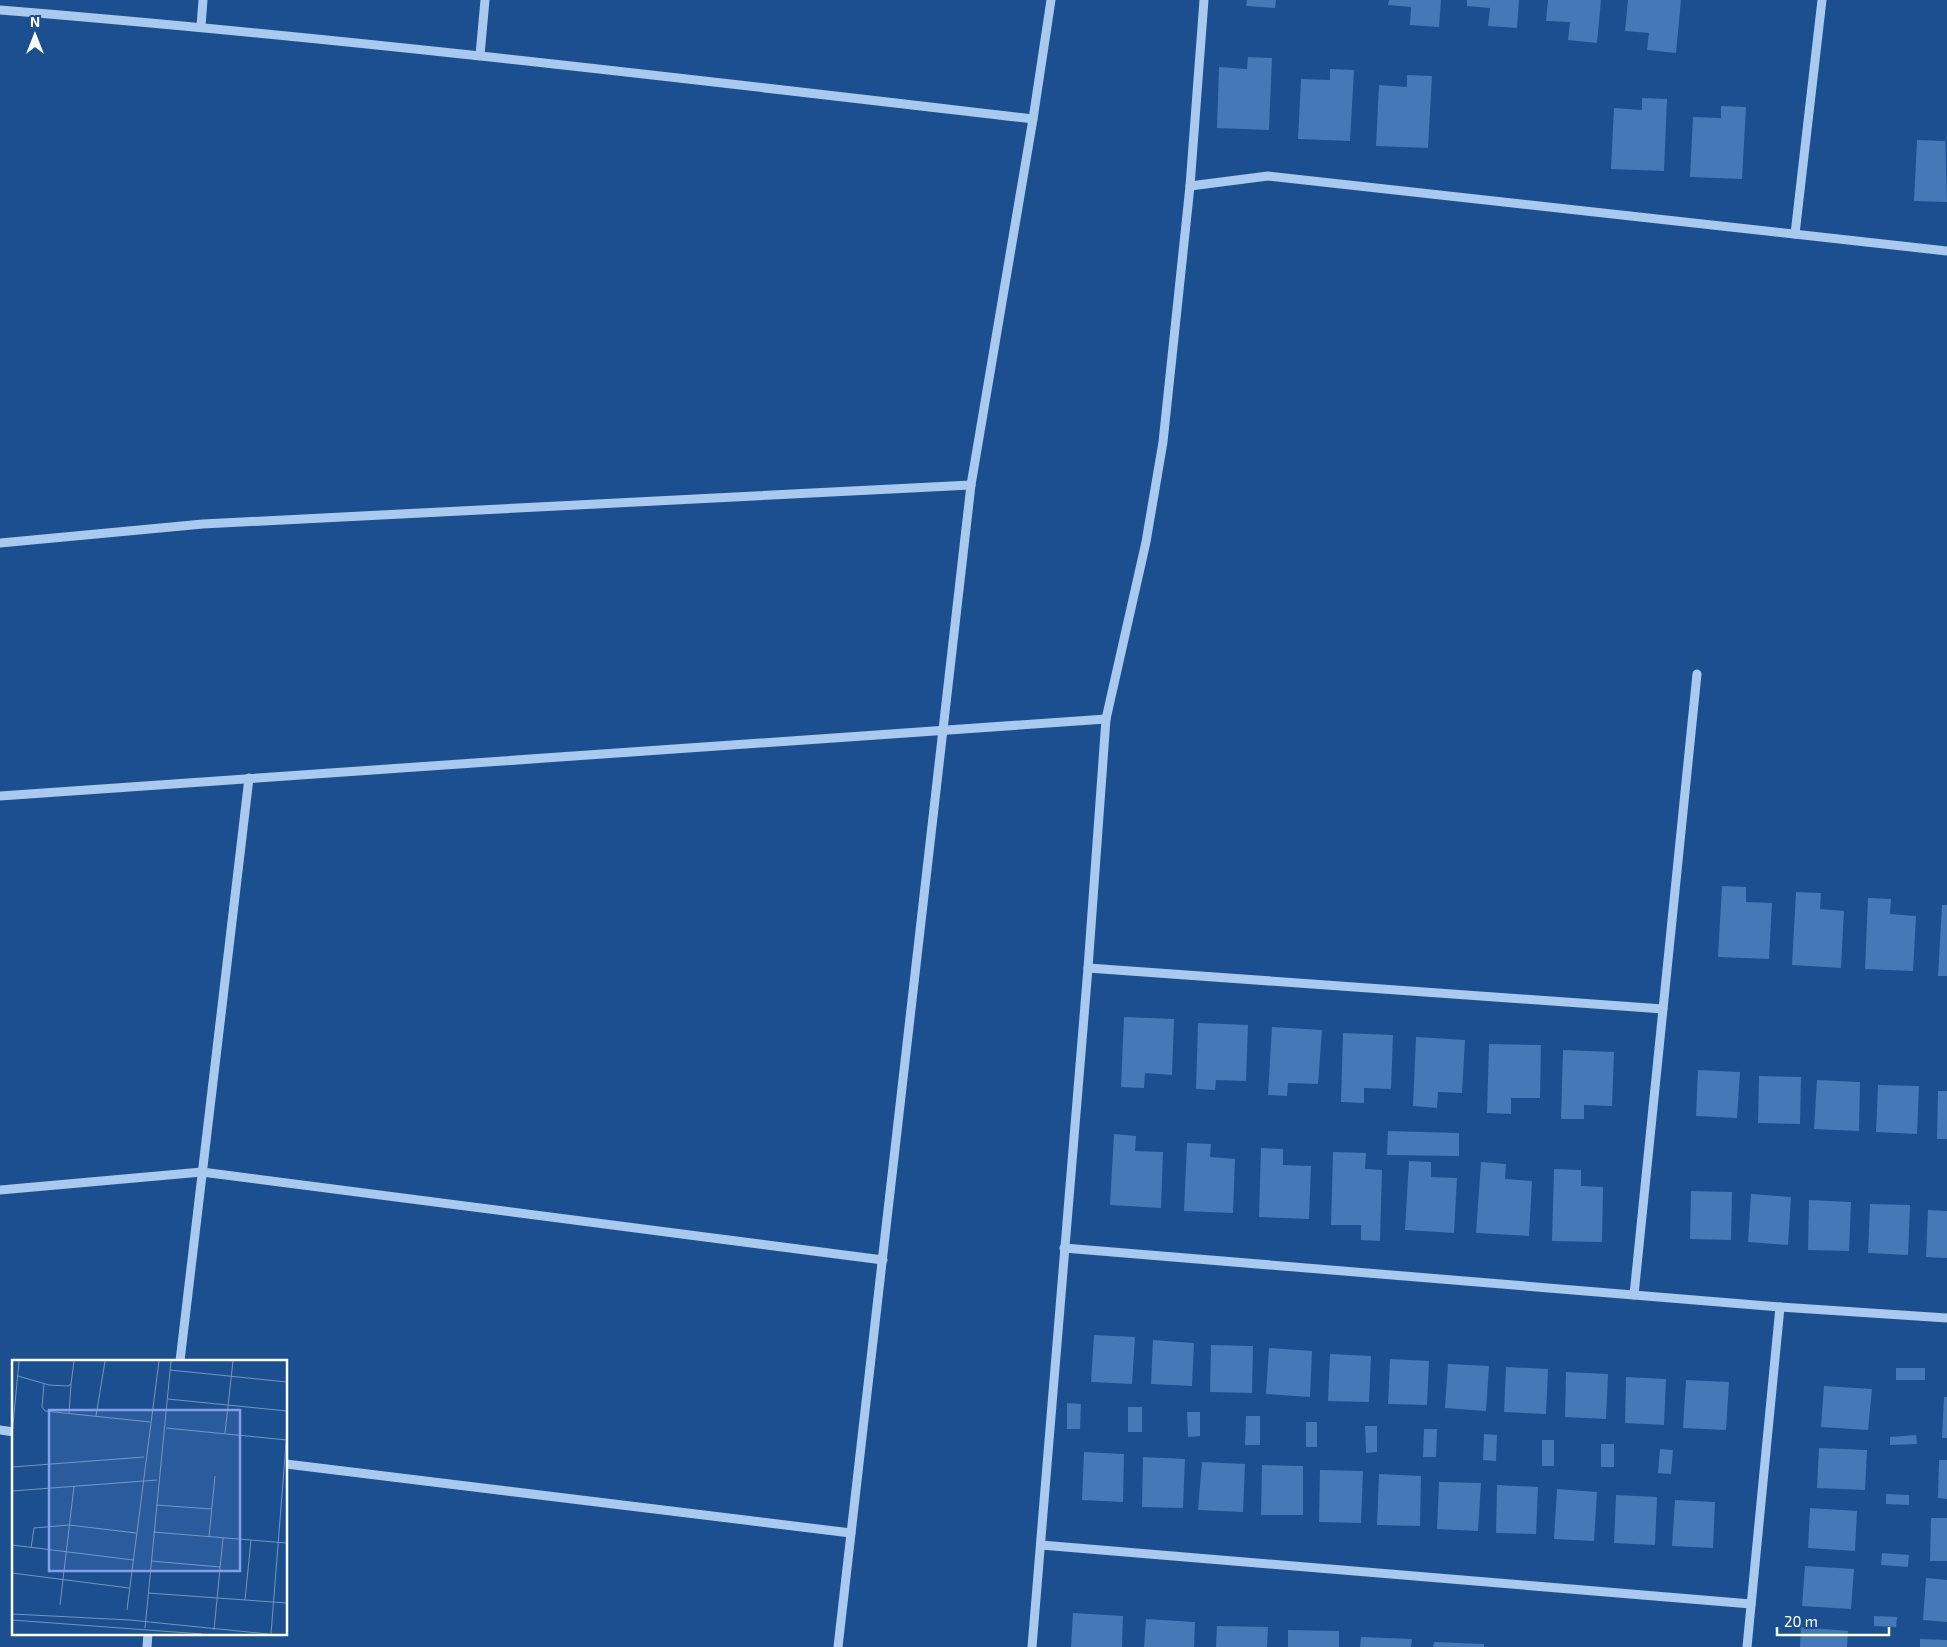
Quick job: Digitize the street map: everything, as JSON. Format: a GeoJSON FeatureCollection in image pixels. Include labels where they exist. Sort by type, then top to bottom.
{"type":"FeatureCollection","features":[{"type":"Feature","properties":{"kind":"street"},"geometry":{"type":"LineString","coordinates":[[201,26],[203,0]]}},
{"type":"Feature","properties":{"kind":"street"},"geometry":{"type":"LineString","coordinates":[[480,55],[485,0]]}},
{"type":"Feature","properties":{"kind":"street"},"geometry":{"type":"LineString","coordinates":[[838,1647],[971,485],[1033,119],[1051,0]]}},
{"type":"Feature","properties":{"kind":"street"},"geometry":{"type":"LineString","coordinates":[[1032,1647],[1088,968],[1106,719],[1146,542],[1163,442],[1190,186],[1204,0]]}},
{"type":"Feature","properties":{"kind":"street"},"geometry":{"type":"LineString","coordinates":[[1795,234],[1822,0]]}},
{"type":"Feature","properties":{"kind":"street"},"geometry":{"type":"LineString","coordinates":[[0,10],[201,26],[480,55],[1033,119]]}},
{"type":"Feature","properties":{"kind":"street"},"geometry":{"type":"LineString","coordinates":[[1190,186],[1268,176],[1947,251]]}},
{"type":"Feature","properties":{"kind":"street"},"geometry":{"type":"LineString","coordinates":[[0,543],[203,524],[971,485]]}},
{"type":"Feature","properties":{"kind":"street"},"geometry":{"type":"LineString","coordinates":[[1634,1295],[1697,674]]}},
{"type":"Feature","properties":{"kind":"street"},"geometry":{"type":"LineString","coordinates":[[0,796],[1106,719]]}},
{"type":"Feature","properties":{"kind":"street"},"geometry":{"type":"LineString","coordinates":[[180,1360],[250,778]]}},
{"type":"Feature","properties":{"kind":"street"},"geometry":{"type":"LineString","coordinates":[[1088,968],[1663,1008]]}},
{"type":"Feature","properties":{"kind":"street"},"geometry":{"type":"LineString","coordinates":[[0,1190],[202,1172],[882,1260]]}},
{"type":"Feature","properties":{"kind":"street"},"geometry":{"type":"LineString","coordinates":[[1064,1248],[1780,1307],[1947,1318]]}},
{"type":"Feature","properties":{"kind":"street"},"geometry":{"type":"LineString","coordinates":[[1747,1647],[1780,1307]]}},
{"type":"Feature","properties":{"kind":"street"},"geometry":{"type":"LineString","coordinates":[[288,1464],[851,1533]]}},
{"type":"Feature","properties":{"kind":"street"},"geometry":{"type":"LineString","coordinates":[[1040,1545],[1751,1604]]}},
{"type":"Feature","properties":{"kind":"street"},"geometry":{"type":"LineString","coordinates":[[147,1647],[148,1634]]}},
{"type":"Feature","properties":{"kind":"building"},"geometry":{"type":"Polygon","coordinates":[[[1247,0],[1276,0],[1275,8],[1246,6],[1247,0]]]}},
{"type":"Feature","properties":{"kind":"building"},"geometry":{"type":"Polygon","coordinates":[[[1389,0],[1441,0],[1439,27],[1410,25],[1411,7],[1388,5],[1389,0]]]}},
{"type":"Feature","properties":{"kind":"building"},"geometry":{"type":"Polygon","coordinates":[[[1467,0],[1519,0],[1517,28],[1488,26],[1490,8],[1467,6],[1467,0]]]}},
{"type":"Feature","properties":{"kind":"building"},"geometry":{"type":"Polygon","coordinates":[[[1548,0],[1601,0],[1597,43],[1568,40],[1570,22],[1546,21],[1548,0]]]}},
{"type":"Feature","properties":{"kind":"building"},"geometry":{"type":"Polygon","coordinates":[[[1628,0],[1681,0],[1676,53],[1647,50],[1649,33],[1625,31],[1628,0]]]}},
{"type":"Feature","properties":{"kind":"building"},"geometry":{"type":"Polygon","coordinates":[[[1248,57],[1272,58],[1269,130],[1217,128],[1219,67],[1247,69],[1248,57]]]}},
{"type":"Feature","properties":{"kind":"building"},"geometry":{"type":"Polygon","coordinates":[[[1330,69],[1354,70],[1350,141],[1298,139],[1301,79],[1330,80],[1330,69]]]}},
{"type":"Feature","properties":{"kind":"building"},"geometry":{"type":"Polygon","coordinates":[[[1407,75],[1432,76],[1428,148],[1376,146],[1379,85],[1407,87],[1407,75]]]}},
{"type":"Feature","properties":{"kind":"building"},"geometry":{"type":"Polygon","coordinates":[[[1642,98],[1667,99],[1664,171],[1611,169],[1614,108],[1642,110],[1642,98]]]}},
{"type":"Feature","properties":{"kind":"building"},"geometry":{"type":"Polygon","coordinates":[[[1721,106],[1746,107],[1742,179],[1690,177],[1693,117],[1721,118],[1721,106]]]}},
{"type":"Feature","properties":{"kind":"building"},"geometry":{"type":"Polygon","coordinates":[[[1945,130],[1947,202],[1914,201],[1917,140],[1945,141],[1945,130]]]}},
{"type":"Feature","properties":{"kind":"building"},"geometry":{"type":"Polygon","coordinates":[[[1722,886],[1746,887],[1746,902],[1772,903],[1769,959],[1718,957],[1722,886]]]}},
{"type":"Feature","properties":{"kind":"building"},"geometry":{"type":"Polygon","coordinates":[[[1796,892],[1821,893],[1820,909],[1844,911],[1841,968],[1792,965],[1796,892]]]}},
{"type":"Feature","properties":{"kind":"building"},"geometry":{"type":"Polygon","coordinates":[[[1868,898],[1891,899],[1890,914],[1916,916],[1913,971],[1865,969],[1868,898]]]}},
{"type":"Feature","properties":{"kind":"building"},"geometry":{"type":"Polygon","coordinates":[[[1942,905],[1947,905],[1947,976],[1938,976],[1942,905]]]}},
{"type":"Feature","properties":{"kind":"building"},"geometry":{"type":"Polygon","coordinates":[[[1124,1017],[1174,1019],[1172,1075],[1145,1073],[1144,1088],[1121,1087],[1124,1017]]]}},
{"type":"Feature","properties":{"kind":"building"},"geometry":{"type":"Polygon","coordinates":[[[1198,1023],[1248,1025],[1246,1081],[1216,1080],[1215,1090],[1196,1089],[1198,1023]]]}},
{"type":"Feature","properties":{"kind":"building"},"geometry":{"type":"Polygon","coordinates":[[[1272,1027],[1322,1030],[1318,1084],[1288,1083],[1287,1096],[1268,1095],[1272,1027]]]}},
{"type":"Feature","properties":{"kind":"building"},"geometry":{"type":"Polygon","coordinates":[[[1343,1033],[1393,1035],[1391,1089],[1364,1088],[1364,1103],[1341,1102],[1343,1033]]]}},
{"type":"Feature","properties":{"kind":"building"},"geometry":{"type":"Polygon","coordinates":[[[1416,1037],[1465,1040],[1462,1093],[1438,1092],[1437,1108],[1413,1106],[1416,1037]]]}},
{"type":"Feature","properties":{"kind":"building"},"geometry":{"type":"Polygon","coordinates":[[[1489,1044],[1541,1045],[1540,1098],[1511,1098],[1511,1114],[1487,1113],[1489,1044]]]}},
{"type":"Feature","properties":{"kind":"building"},"geometry":{"type":"Polygon","coordinates":[[[1563,1050],[1614,1052],[1612,1106],[1584,1105],[1584,1119],[1561,1119],[1563,1050]]]}},
{"type":"Feature","properties":{"kind":"building"},"geometry":{"type":"Polygon","coordinates":[[[1698,1070],[1740,1072],[1737,1118],[1696,1116],[1698,1070]]]}},
{"type":"Feature","properties":{"kind":"building"},"geometry":{"type":"Polygon","coordinates":[[[1759,1076],[1801,1077],[1800,1124],[1758,1123],[1759,1076]]]}},
{"type":"Feature","properties":{"kind":"building"},"geometry":{"type":"Polygon","coordinates":[[[1817,1080],[1860,1082],[1859,1131],[1814,1129],[1817,1080]]]}},
{"type":"Feature","properties":{"kind":"building"},"geometry":{"type":"Polygon","coordinates":[[[1878,1085],[1919,1086],[1917,1134],[1876,1132],[1878,1085]]]}},
{"type":"Feature","properties":{"kind":"building"},"geometry":{"type":"Polygon","coordinates":[[[1938,1091],[1947,1091],[1947,1139],[1937,1139],[1938,1091]]]}},
{"type":"Feature","properties":{"kind":"building"},"geometry":{"type":"Polygon","coordinates":[[[1388,1131],[1459,1133],[1459,1156],[1387,1155],[1388,1131]]]}},
{"type":"Feature","properties":{"kind":"building"},"geometry":{"type":"Polygon","coordinates":[[[1114,1134],[1136,1136],[1135,1151],[1163,1152],[1161,1208],[1110,1205],[1114,1134]]]}},
{"type":"Feature","properties":{"kind":"building"},"geometry":{"type":"Polygon","coordinates":[[[1187,1143],[1211,1144],[1210,1157],[1235,1159],[1233,1213],[1184,1211],[1187,1143]]]}},
{"type":"Feature","properties":{"kind":"building"},"geometry":{"type":"Polygon","coordinates":[[[1261,1148],[1283,1149],[1283,1165],[1311,1166],[1309,1219],[1259,1217],[1261,1148]]]}},
{"type":"Feature","properties":{"kind":"building"},"geometry":{"type":"Polygon","coordinates":[[[1333,1152],[1366,1153],[1365,1169],[1382,1170],[1380,1241],[1361,1240],[1361,1225],[1331,1225],[1333,1152]]]}},
{"type":"Feature","properties":{"kind":"building"},"geometry":{"type":"Polygon","coordinates":[[[1409,1161],[1431,1162],[1431,1177],[1457,1178],[1454,1233],[1405,1230],[1409,1161]]]}},
{"type":"Feature","properties":{"kind":"building"},"geometry":{"type":"Polygon","coordinates":[[[1481,1162],[1506,1164],[1505,1179],[1532,1181],[1529,1236],[1476,1233],[1481,1162]]]}},
{"type":"Feature","properties":{"kind":"building"},"geometry":{"type":"Polygon","coordinates":[[[1554,1169],[1581,1170],[1581,1186],[1603,1187],[1602,1242],[1552,1241],[1554,1169]]]}},
{"type":"Feature","properties":{"kind":"building"},"geometry":{"type":"Polygon","coordinates":[[[1691,1191],[1732,1192],[1731,1240],[1690,1239],[1691,1191]]]}},
{"type":"Feature","properties":{"kind":"building"},"geometry":{"type":"Polygon","coordinates":[[[1751,1194],[1791,1197],[1788,1245],[1748,1242],[1751,1194]]]}},
{"type":"Feature","properties":{"kind":"building"},"geometry":{"type":"Polygon","coordinates":[[[1809,1200],[1851,1202],[1849,1251],[1808,1250],[1809,1200]]]}},
{"type":"Feature","properties":{"kind":"building"},"geometry":{"type":"Polygon","coordinates":[[[1870,1204],[1910,1205],[1908,1255],[1868,1253],[1870,1204]]]}},
{"type":"Feature","properties":{"kind":"building"},"geometry":{"type":"Polygon","coordinates":[[[1928,1210],[1947,1211],[1947,1258],[1926,1257],[1928,1210]]]}},
{"type":"Feature","properties":{"kind":"building"},"geometry":{"type":"Polygon","coordinates":[[[1094,1335],[1135,1337],[1132,1384],[1091,1382],[1094,1335]]]}},
{"type":"Feature","properties":{"kind":"building"},"geometry":{"type":"Polygon","coordinates":[[[1153,1340],[1194,1343],[1192,1386],[1151,1384],[1153,1340]]]}},
{"type":"Feature","properties":{"kind":"building"},"geometry":{"type":"Polygon","coordinates":[[[1211,1345],[1253,1346],[1252,1393],[1210,1392],[1211,1345]]]}},
{"type":"Feature","properties":{"kind":"building"},"geometry":{"type":"Polygon","coordinates":[[[1269,1348],[1312,1351],[1310,1397],[1266,1394],[1269,1348]]]}},
{"type":"Feature","properties":{"kind":"building"},"geometry":{"type":"Polygon","coordinates":[[[1330,1354],[1371,1356],[1369,1402],[1328,1401],[1330,1354]]]}},
{"type":"Feature","properties":{"kind":"building"},"geometry":{"type":"Polygon","coordinates":[[[1390,1359],[1429,1361],[1427,1405],[1388,1404],[1390,1359]]]}},
{"type":"Feature","properties":{"kind":"building"},"geometry":{"type":"Polygon","coordinates":[[[1448,1364],[1489,1366],[1486,1411],[1445,1408],[1448,1364]]]}},
{"type":"Feature","properties":{"kind":"building"},"geometry":{"type":"Polygon","coordinates":[[[1506,1367],[1548,1369],[1546,1414],[1504,1412],[1506,1367]]]}},
{"type":"Feature","properties":{"kind":"building"},"geometry":{"type":"Polygon","coordinates":[[[1896,1368],[1925,1368],[1925,1380],[1896,1380],[1896,1368]]]}},
{"type":"Feature","properties":{"kind":"building"},"geometry":{"type":"Polygon","coordinates":[[[1566,1372],[1608,1374],[1606,1419],[1565,1417],[1566,1372]]]}},
{"type":"Feature","properties":{"kind":"building"},"geometry":{"type":"Polygon","coordinates":[[[1626,1377],[1666,1379],[1664,1425],[1625,1423],[1626,1377]]]}},
{"type":"Feature","properties":{"kind":"building"},"geometry":{"type":"Polygon","coordinates":[[[1686,1380],[1729,1382],[1726,1430],[1683,1428],[1686,1380]]]}},
{"type":"Feature","properties":{"kind":"building"},"geometry":{"type":"Polygon","coordinates":[[[1824,1386],[1872,1389],[1868,1430],[1821,1427],[1824,1386]]]}},
{"type":"Feature","properties":{"kind":"building"},"geometry":{"type":"Polygon","coordinates":[[[1944,1397],[1947,1397],[1947,1438],[1942,1438],[1944,1397]]]}},
{"type":"Feature","properties":{"kind":"building"},"geometry":{"type":"Polygon","coordinates":[[[1067,1403],[1081,1404],[1080,1429],[1067,1429],[1067,1403]]]}},
{"type":"Feature","properties":{"kind":"building"},"geometry":{"type":"Polygon","coordinates":[[[1128,1407],[1142,1407],[1142,1432],[1128,1432],[1128,1407]]]}},
{"type":"Feature","properties":{"kind":"building"},"geometry":{"type":"Polygon","coordinates":[[[1187,1412],[1200,1412],[1200,1436],[1188,1437],[1187,1412]]]}},
{"type":"Feature","properties":{"kind":"building"},"geometry":{"type":"Polygon","coordinates":[[[1246,1416],[1260,1416],[1260,1445],[1245,1445],[1246,1416]]]}},
{"type":"Feature","properties":{"kind":"building"},"geometry":{"type":"Polygon","coordinates":[[[1306,1422],[1317,1422],[1317,1447],[1306,1447],[1306,1422]]]}},
{"type":"Feature","properties":{"kind":"building"},"geometry":{"type":"Polygon","coordinates":[[[1365,1426],[1377,1426],[1377,1452],[1366,1453],[1365,1426]]]}},
{"type":"Feature","properties":{"kind":"building"},"geometry":{"type":"Polygon","coordinates":[[[1424,1429],[1437,1429],[1436,1457],[1423,1457],[1424,1429]]]}},
{"type":"Feature","properties":{"kind":"building"},"geometry":{"type":"Polygon","coordinates":[[[1484,1434],[1497,1435],[1496,1461],[1483,1460],[1484,1434]]]}},
{"type":"Feature","properties":{"kind":"building"},"geometry":{"type":"Polygon","coordinates":[[[1916,1435],[1917,1444],[1890,1445],[1890,1437],[1916,1435]]]}},
{"type":"Feature","properties":{"kind":"building"},"geometry":{"type":"Polygon","coordinates":[[[1542,1440],[1554,1440],[1554,1466],[1542,1466],[1542,1440]]]}},
{"type":"Feature","properties":{"kind":"building"},"geometry":{"type":"Polygon","coordinates":[[[1601,1444],[1614,1444],[1614,1467],[1601,1467],[1601,1444]]]}},
{"type":"Feature","properties":{"kind":"building"},"geometry":{"type":"Polygon","coordinates":[[[1819,1448],[1867,1450],[1865,1490],[1817,1488],[1819,1448]]]}},
{"type":"Feature","properties":{"kind":"building"},"geometry":{"type":"Polygon","coordinates":[[[1660,1449],[1673,1450],[1671,1474],[1658,1473],[1660,1449]]]}},
{"type":"Feature","properties":{"kind":"building"},"geometry":{"type":"Polygon","coordinates":[[[1084,1452],[1124,1454],[1123,1502],[1082,1500],[1084,1452]]]}},
{"type":"Feature","properties":{"kind":"building"},"geometry":{"type":"Polygon","coordinates":[[[1143,1457],[1185,1459],[1183,1508],[1142,1507],[1143,1457]]]}},
{"type":"Feature","properties":{"kind":"building"},"geometry":{"type":"Polygon","coordinates":[[[1939,1460],[1947,1460],[1947,1499],[1938,1498],[1939,1460]]]}},
{"type":"Feature","properties":{"kind":"building"},"geometry":{"type":"Polygon","coordinates":[[[1202,1462],[1245,1464],[1243,1512],[1198,1510],[1202,1462]]]}},
{"type":"Feature","properties":{"kind":"building"},"geometry":{"type":"Polygon","coordinates":[[[1262,1465],[1303,1466],[1303,1515],[1261,1515],[1262,1465]]]}},
{"type":"Feature","properties":{"kind":"building"},"geometry":{"type":"Polygon","coordinates":[[[1320,1470],[1363,1471],[1361,1523],[1319,1522],[1320,1470]]]}},
{"type":"Feature","properties":{"kind":"building"},"geometry":{"type":"Polygon","coordinates":[[[1379,1474],[1421,1476],[1420,1526],[1377,1525],[1379,1474]]]}},
{"type":"Feature","properties":{"kind":"building"},"geometry":{"type":"Polygon","coordinates":[[[1439,1482],[1481,1483],[1478,1531],[1437,1529],[1439,1482]]]}},
{"type":"Feature","properties":{"kind":"building"},"geometry":{"type":"Polygon","coordinates":[[[1497,1485],[1538,1487],[1536,1534],[1496,1533],[1497,1485]]]}},
{"type":"Feature","properties":{"kind":"building"},"geometry":{"type":"Polygon","coordinates":[[[1557,1489],[1597,1492],[1594,1541],[1554,1539],[1557,1489]]]}},
{"type":"Feature","properties":{"kind":"building"},"geometry":{"type":"Polygon","coordinates":[[[1886,1494],[1909,1495],[1909,1505],[1886,1504],[1886,1494]]]}},
{"type":"Feature","properties":{"kind":"building"},"geometry":{"type":"Polygon","coordinates":[[[1616,1495],[1657,1497],[1655,1545],[1614,1543],[1616,1495]]]}},
{"type":"Feature","properties":{"kind":"building"},"geometry":{"type":"Polygon","coordinates":[[[1675,1500],[1715,1502],[1713,1548],[1672,1546],[1675,1500]]]}},
{"type":"Feature","properties":{"kind":"building"},"geometry":{"type":"Polygon","coordinates":[[[1810,1508],[1857,1511],[1855,1551],[1808,1548],[1810,1508]]]}},
{"type":"Feature","properties":{"kind":"building"},"geometry":{"type":"Polygon","coordinates":[[[1931,1518],[1947,1518],[1947,1561],[1930,1561],[1931,1518]]]}},
{"type":"Feature","properties":{"kind":"building"},"geometry":{"type":"Polygon","coordinates":[[[1882,1553],[1909,1555],[1908,1567],[1881,1565],[1882,1553]]]}},
{"type":"Feature","properties":{"kind":"building"},"geometry":{"type":"Polygon","coordinates":[[[1805,1566],[1854,1569],[1851,1609],[1802,1606],[1805,1566]]]}},
{"type":"Feature","properties":{"kind":"building"},"geometry":{"type":"Polygon","coordinates":[[[1926,1578],[1947,1580],[1947,1622],[1923,1620],[1926,1578]]]}},
{"type":"Feature","properties":{"kind":"building"},"geometry":{"type":"Polygon","coordinates":[[[1073,1613],[1123,1616],[1122,1647],[1071,1647],[1073,1613]]]}},
{"type":"Feature","properties":{"kind":"building"},"geometry":{"type":"Polygon","coordinates":[[[1874,1616],[1897,1617],[1896,1627],[1874,1626],[1874,1616]]]}},
{"type":"Feature","properties":{"kind":"building"},"geometry":{"type":"Polygon","coordinates":[[[1146,1619],[1195,1622],[1194,1647],[1144,1647],[1146,1619]]]}},
{"type":"Feature","properties":{"kind":"building"},"geometry":{"type":"Polygon","coordinates":[[[1217,1626],[1268,1627],[1267,1647],[1216,1647],[1217,1626]]]}},
{"type":"Feature","properties":{"kind":"building"},"geometry":{"type":"Polygon","coordinates":[[[1801,1627],[1848,1631],[1847,1647],[1800,1647],[1801,1627]]]}},
{"type":"Feature","properties":{"kind":"building"},"geometry":{"type":"Polygon","coordinates":[[[1288,1630],[1339,1631],[1339,1647],[1288,1647],[1288,1630]]]}},
{"type":"Feature","properties":{"kind":"building"},"geometry":{"type":"Polygon","coordinates":[[[1361,1637],[1412,1639],[1411,1647],[1360,1647],[1361,1637]]]}},
{"type":"Feature","properties":{"kind":"building"},"geometry":{"type":"Polygon","coordinates":[[[1920,1639],[1947,1640],[1947,1647],[1920,1647],[1920,1639]]]}},
{"type":"Feature","properties":{"kind":"building"},"geometry":{"type":"Polygon","coordinates":[[[1434,1642],[1484,1644],[1484,1647],[1433,1647],[1434,1642]]]}}]}
